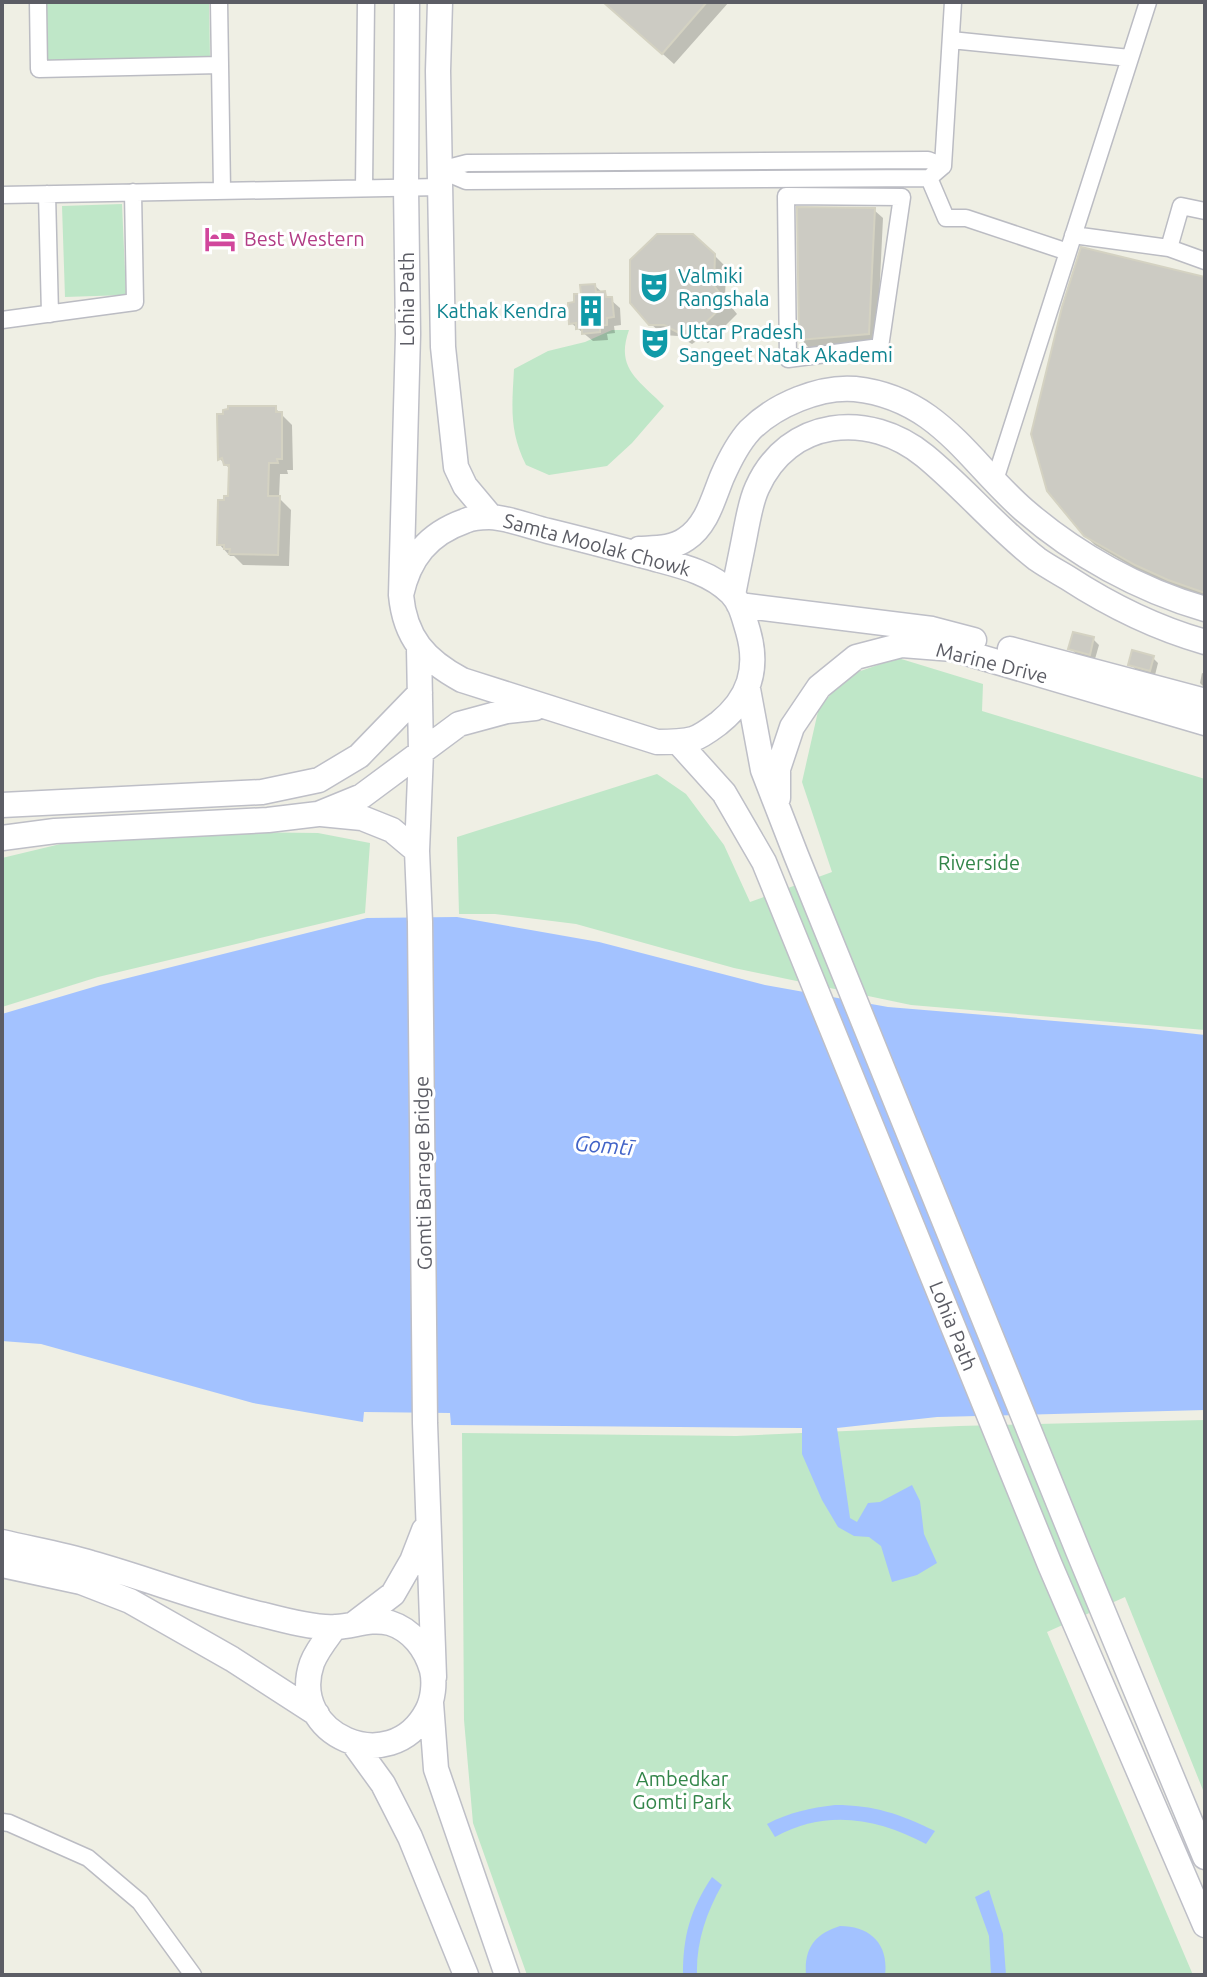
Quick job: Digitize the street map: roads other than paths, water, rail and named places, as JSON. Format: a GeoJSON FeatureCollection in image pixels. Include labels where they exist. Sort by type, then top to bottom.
{"type":"FeatureCollection","features":[{"type":"Feature","properties":{"kind":"main road","name":"Lohia Path"},"geometry":{"type":"LineString","coordinates":[[407,2],[423,134],[440,178],[443,347],[456,467],[465,486],[491,517]]}},
{"type":"Feature","properties":{"kind":"main road","name":"Lohia Path"},"geometry":{"type":"LineString","coordinates":[[401,595],[408,334],[406,187],[438,71],[440,2]]}},
{"type":"Feature","properties":{"kind":"main road"},"geometry":{"type":"LineString","coordinates":[[624,550],[668,547],[684,541],[708,514],[733,454],[750,430],[785,406],[826,390],[845,388],[867,391],[909,404],[929,416],[1024,510],[1083,555],[1135,582],[1205,609]]}},
{"type":"Feature","properties":{"kind":"main road"},"geometry":{"type":"LineString","coordinates":[[401,595],[410,632],[419,648],[438,666],[462,680],[657,742],[696,738],[733,712],[748,689],[751,641],[736,600],[756,490],[776,458],[789,447],[814,432],[852,426],[874,429],[924,455],[1038,559],[1099,598],[1172,632],[1205,642]]}},
{"type":"Feature","properties":{"kind":"main road","name":"Samta Moolak Chowk"},"geometry":{"type":"LineString","coordinates":[[401,595],[410,566],[429,541],[467,520],[491,517],[691,569],[716,580],[736,600]]}},
{"type":"Feature","properties":{"kind":"main road","name":"Marine Drive"},"geometry":{"type":"LineString","coordinates":[[736,600],[932,629],[1205,701]]}},
{"type":"Feature","properties":{"kind":"main road","name":"Marine Drive"},"geometry":{"type":"LineString","coordinates":[[778,807],[778,769],[792,727],[819,687],[856,657],[902,645],[953,649],[1205,723]]}},
{"type":"Feature","properties":{"kind":"main road","name":"Gomti Barrage Bridge"},"geometry":{"type":"LineString","coordinates":[[419,648],[421,752],[417,851],[425,1423],[434,1677]]}},
{"type":"Feature","properties":{"kind":"main road","name":"Lohia Path"},"geometry":{"type":"LineString","coordinates":[[748,689],[763,770],[796,855],[1205,1857]]}},
{"type":"Feature","properties":{"kind":"main road"},"geometry":{"type":"LineString","coordinates":[[3,799],[262,792],[319,780],[359,756],[420,693]]}},
{"type":"Feature","properties":{"kind":"main road"},"geometry":{"type":"LineString","coordinates":[[318,814],[362,796],[459,724],[507,711],[542,707]]}},
{"type":"Feature","properties":{"kind":"main road","name":"Lohia Path"},"geometry":{"type":"LineString","coordinates":[[678,742],[724,793],[764,862],[1050,1565],[1205,1925]]}},
{"type":"Feature","properties":{"kind":"main road"},"geometry":{"type":"LineString","coordinates":[[2,838],[55,831],[268,820],[318,814],[362,818],[392,830],[417,851]]}},
{"type":"Feature","properties":{"kind":"main road"},"geometry":{"type":"LineString","coordinates":[[427,1520],[412,1561],[393,1594],[345,1625],[320,1648],[312,1663],[309,1680],[310,1698],[317,1714],[339,1737],[354,1744],[373,1746],[392,1743],[408,1734],[422,1720],[431,1703]]}},
{"type":"Feature","properties":{"kind":"main road"},"geometry":{"type":"LineString","coordinates":[[2,1542],[89,1562],[263,1615],[345,1625],[373,1620],[391,1623],[407,1631],[429,1659],[434,1677],[431,1703],[436,1769],[507,1975]]}},
{"type":"Feature","properties":{"kind":"main road"},"geometry":{"type":"LineString","coordinates":[[2,1565],[81,1582],[130,1601],[232,1659],[317,1714]]}},
{"type":"Feature","properties":{"kind":"main road"},"geometry":{"type":"LineString","coordinates":[[354,1744],[383,1784],[410,1837],[466,1975]]}},
{"type":"Feature","properties":{"kind":"street"},"geometry":{"type":"LineString","coordinates":[[38,2],[39,69],[220,65]]}},
{"type":"Feature","properties":{"kind":"street"},"geometry":{"type":"LineString","coordinates":[[219,2],[222,190]]}},
{"type":"Feature","properties":{"kind":"street"},"geometry":{"type":"LineString","coordinates":[[364,188],[366,2]]}},
{"type":"Feature","properties":{"kind":"street"},"geometry":{"type":"LineString","coordinates":[[440,178],[466,181],[929,178],[943,166],[953,2]]}},
{"type":"Feature","properties":{"kind":"street"},"geometry":{"type":"LineString","coordinates":[[995,480],[1148,2]]}},
{"type":"Feature","properties":{"kind":"street"},"geometry":{"type":"LineString","coordinates":[[951,40],[1130,58]]}},
{"type":"Feature","properties":{"kind":"street"},"geometry":{"type":"LineString","coordinates":[[2,195],[406,187],[440,178],[467,163],[928,160],[943,166]]}},
{"type":"Feature","properties":{"kind":"street"},"geometry":{"type":"LineString","coordinates":[[929,178],[946,218],[966,218],[1068,252]]}},
{"type":"Feature","properties":{"kind":"street"},"geometry":{"type":"LineString","coordinates":[[2,320],[135,302],[133,192]]}},
{"type":"Feature","properties":{"kind":"street"},"geometry":{"type":"LineString","coordinates":[[47,194],[50,314]]}},
{"type":"Feature","properties":{"kind":"street"},"geometry":{"type":"LineString","coordinates":[[786,196],[902,197],[880,347],[788,359],[786,196]]}},
{"type":"Feature","properties":{"kind":"street"},"geometry":{"type":"LineString","coordinates":[[1169,248],[1181,206],[1205,211]]}},
{"type":"Feature","properties":{"kind":"street"},"geometry":{"type":"LineString","coordinates":[[1073,235],[1169,248],[1205,261]]}},
{"type":"Feature","properties":{"kind":"street"},"geometry":{"type":"LineString","coordinates":[[2,1822],[88,1858],[140,1902],[193,1975]]}},
{"type":"Feature","properties":{"kind":"water","name":"Gomtī"},"geometry":{"type":"Polygon","coordinates":[[[457,917],[599,942],[765,985],[888,1007],[1205,1035],[1205,1410],[937,1417],[837,1428],[850,1518],[857,1522],[868,1503],[880,1502],[912,1485],[920,1501],[924,1534],[937,1563],[917,1575],[892,1582],[881,1546],[869,1537],[854,1536],[838,1527],[822,1500],[802,1454],[802,1428],[451,1425],[450,1413],[364,1412],[363,1422],[253,1403],[41,1344],[2,1341],[2,1014],[100,985],[367,918],[457,917]]]}},
{"type":"Feature","properties":{"kind":"water"},"geometry":{"type":"Polygon","coordinates":[[[835,1805],[886,1812],[935,1831],[926,1844],[889,1828],[851,1820],[813,1823],[775,1837],[767,1824],[800,1811],[835,1805]]]}},
{"type":"Feature","properties":{"kind":"water"},"geometry":{"type":"Polygon","coordinates":[[[712,1877],[722,1885],[703,1928],[697,1975],[683,1975],[689,1924],[712,1877]]]}},
{"type":"Feature","properties":{"kind":"water"},"geometry":{"type":"Polygon","coordinates":[[[989,1890],[1003,1934],[1006,1975],[991,1975],[989,1936],[975,1897],[989,1890]]]}},
{"type":"Feature","properties":{"kind":"water"},"geometry":{"type":"Polygon","coordinates":[[[840,1926],[860,1929],[875,1939],[884,1954],[885,1975],[806,1975],[807,1957],[813,1943],[824,1933],[840,1926]]]}},
{"type":"Feature","properties":{"kind":"place","name":"Best Western"},"geometry":{"type":"Point","coordinates":[220,239]}},
{"type":"Feature","properties":{"kind":"place","name":"Valmiki Rangshala"},"geometry":{"type":"Point","coordinates":[654,287]}},
{"type":"Feature","properties":{"kind":"place","name":"Kathak Kendra"},"geometry":{"type":"Point","coordinates":[591,311]}},
{"type":"Feature","properties":{"kind":"place","name":"Uttar Pradesh Sangeet Natak Akademi"},"geometry":{"type":"Point","coordinates":[655,343]}},
{"type":"Feature","properties":{"kind":"park label","name":"Riverside"},"geometry":{"type":"Point","coordinates":[979,863]}},
{"type":"Feature","properties":{"kind":"park label","name":"Ambedkar Gomti Park"},"geometry":{"type":"Point","coordinates":[682,1790]}}]}
